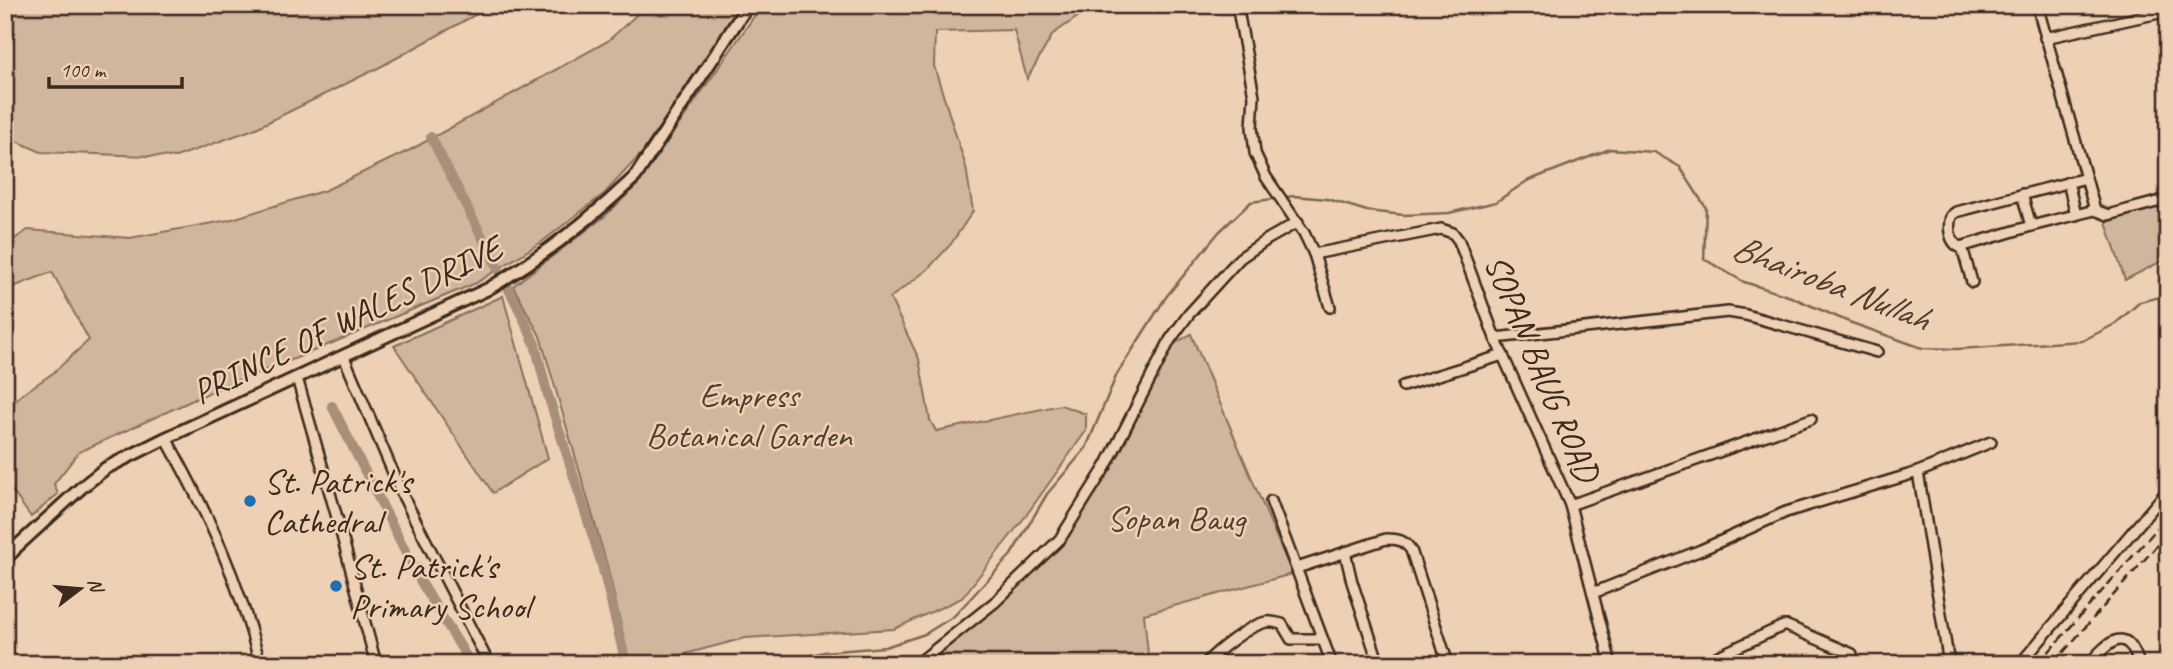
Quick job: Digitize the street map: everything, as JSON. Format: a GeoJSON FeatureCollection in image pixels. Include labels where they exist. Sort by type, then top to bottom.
{"type":"FeatureCollection","features":[{"type":"Feature","properties":{"kind":"main road","name":"PRINCE OF WALES DRIVE"},"geometry":{"type":"LineString","coordinates":[[8,549],[106,468],[488,289],[517,272],[635,177],[748,5]]}},
{"type":"Feature","properties":{"kind":"street"},"geometry":{"type":"LineString","coordinates":[[1237,5],[1254,96],[1255,153],[1266,177],[1298,222],[1314,254],[1330,307]]}},
{"type":"Feature","properties":{"kind":"street"},"geometry":{"type":"LineString","coordinates":[[2037,5],[2095,211]]}},
{"type":"Feature","properties":{"kind":"street"},"geometry":{"type":"LineString","coordinates":[[2045,38],[2168,11]]}},
{"type":"Feature","properties":{"kind":"street"},"geometry":{"type":"LineString","coordinates":[[2086,178],[1956,212],[1951,216],[1951,238],[1955,244],[1962,247],[2076,215],[2095,211],[2108,215],[2168,199]]}},
{"type":"Feature","properties":{"kind":"street"},"geometry":{"type":"LineString","coordinates":[[2068,182],[2076,215]]}},
{"type":"Feature","properties":{"kind":"street"},"geometry":{"type":"LineString","coordinates":[[2022,194],[2031,226]]}},
{"type":"Feature","properties":{"kind":"street"},"geometry":{"type":"LineString","coordinates":[[917,664],[995,602],[1060,539],[1106,466],[1164,350],[1179,327],[1240,258],[1298,222]]}},
{"type":"Feature","properties":{"kind":"street","name":"SOPAN BAUG ROAD"},"geometry":{"type":"LineString","coordinates":[[1314,254],[1441,229],[1447,230],[1459,240],[1495,338],[1570,505],[1611,664]]}},
{"type":"Feature","properties":{"kind":"street"},"geometry":{"type":"LineString","coordinates":[[1962,247],[1972,282]]}},
{"type":"Feature","properties":{"kind":"street"},"geometry":{"type":"LineString","coordinates":[[1495,338],[1728,312],[1877,352]]}},
{"type":"Feature","properties":{"kind":"street"},"geometry":{"type":"LineString","coordinates":[[1403,386],[1503,355]]}},
{"type":"Feature","properties":{"kind":"street"},"geometry":{"type":"LineString","coordinates":[[344,357],[403,496],[489,664]]}},
{"type":"Feature","properties":{"kind":"street"},"geometry":{"type":"LineString","coordinates":[[297,378],[376,664]]}},
{"type":"Feature","properties":{"kind":"street"},"geometry":{"type":"LineString","coordinates":[[1570,505],[1811,419]]}},
{"type":"Feature","properties":{"kind":"street"},"geometry":{"type":"LineString","coordinates":[[166,438],[200,500],[235,580],[260,664]]}},
{"type":"Feature","properties":{"kind":"street"},"geometry":{"type":"LineString","coordinates":[[1593,593],[1701,550],[1786,512],[1918,471],[1991,442]]}},
{"type":"Feature","properties":{"kind":"street"},"geometry":{"type":"LineString","coordinates":[[1918,471],[1948,664]]}},
{"type":"Feature","properties":{"kind":"street"},"geometry":{"type":"LineString","coordinates":[[2020,664],[2168,490]]}},
{"type":"Feature","properties":{"kind":"street"},"geometry":{"type":"LineString","coordinates":[[1271,501],[1332,664]]}},
{"type":"Feature","properties":{"kind":"street"},"geometry":{"type":"LineString","coordinates":[[1297,568],[1386,539],[1398,539],[1406,543],[1411,550],[1448,664]]}},
{"type":"Feature","properties":{"kind":"street"},"geometry":{"type":"LineString","coordinates":[[1345,552],[1379,664]]}},
{"type":"Feature","properties":{"kind":"street"},"geometry":{"type":"LineString","coordinates":[[1205,664],[1228,644],[1255,626],[1268,621],[1282,624],[1292,639],[1322,639]]}},
{"type":"Feature","properties":{"kind":"street"},"geometry":{"type":"LineString","coordinates":[[1701,664],[1768,632],[1787,626],[1852,654]]}},
{"type":"Feature","properties":{"kind":"street"},"geometry":{"type":"LineString","coordinates":[[2089,664],[2110,643],[2118,640],[2127,642],[2134,648],[2139,664]]}},
{"type":"Feature","properties":{"kind":"green space"},"geometry":{"type":"Polygon","coordinates":[[[5,5],[493,5],[382,66],[254,129],[176,157],[41,152],[5,136],[5,5]]]}},
{"type":"Feature","properties":{"kind":"green space"},"geometry":{"type":"Polygon","coordinates":[[[647,5],[742,5],[642,153],[605,193],[543,241],[476,283],[228,384],[79,452],[54,484],[58,494],[31,517],[5,481],[5,410],[21,395],[53,373],[89,340],[52,272],[5,290],[5,245],[28,230],[130,238],[229,220],[326,190],[412,149],[608,41],[647,5]]]}},
{"type":"Feature","properties":{"kind":"green space","name":"Empress Botanical Garden"},"geometry":{"type":"Polygon","coordinates":[[[762,5],[1095,5],[1053,34],[1027,79],[1014,30],[935,32],[934,66],[966,167],[973,211],[951,244],[927,270],[890,298],[919,359],[930,420],[936,431],[1061,405],[1086,414],[1086,431],[1025,517],[962,598],[894,629],[745,638],[648,664],[630,664],[607,565],[540,336],[513,286],[604,217],[637,185],[762,5]]]}},
{"type":"Feature","properties":{"kind":"green space"},"geometry":{"type":"Polygon","coordinates":[[[2168,204],[2168,258],[2125,280],[2106,222],[2168,204]]]}},
{"type":"Feature","properties":{"kind":"green space"},"geometry":{"type":"Polygon","coordinates":[[[503,296],[548,458],[493,493],[394,346],[503,296]]]}},
{"type":"Feature","properties":{"kind":"green space","name":"Sopan Baug"},"geometry":{"type":"Polygon","coordinates":[[[1191,334],[1292,574],[1144,614],[1149,664],[929,664],[1003,598],[1063,536],[1096,484],[1120,453],[1171,346],[1191,334]]]}},
{"type":"Feature","properties":{"kind":"waterway"},"geometry":{"type":"LineString","coordinates":[[431,137],[535,344],[547,392],[602,565],[626,664]]}},
{"type":"Feature","properties":{"kind":"waterway","name":"Bhairoba Nullah"},"geometry":{"type":"LineString","coordinates":[[776,664],[824,652],[885,647],[925,634],[954,616],[1011,555],[1047,494],[1086,448],[1117,374],[1166,297],[1219,232],[1251,202],[1294,196],[1327,199],[1367,211],[1404,215],[1449,213],[1496,202],[1527,181],[1610,149],[1654,152],[1680,167],[1706,208],[1704,259],[1744,282],[1791,297],[1849,322],[1922,348],[1957,349],[2082,341],[2115,324],[2140,302],[2168,295]]}},
{"type":"Feature","properties":{"kind":"waterway"},"geometry":{"type":"LineString","coordinates":[[332,406],[421,582],[471,664]]}},
{"type":"Feature","properties":{"kind":"railway"},"geometry":{"type":"LineString","coordinates":[[2038,664],[2168,516]]}},
{"type":"Feature","properties":{"kind":"railway"},"geometry":{"type":"LineString","coordinates":[[2053,664],[2168,533]]}},
{"type":"Feature","properties":{"kind":"place","name":"St. Patrick's Cathedral"},"geometry":{"type":"Point","coordinates":[250,501]}},
{"type":"Feature","properties":{"kind":"place","name":"St. Patrick's Primary School"},"geometry":{"type":"Point","coordinates":[336,586]}}]}
